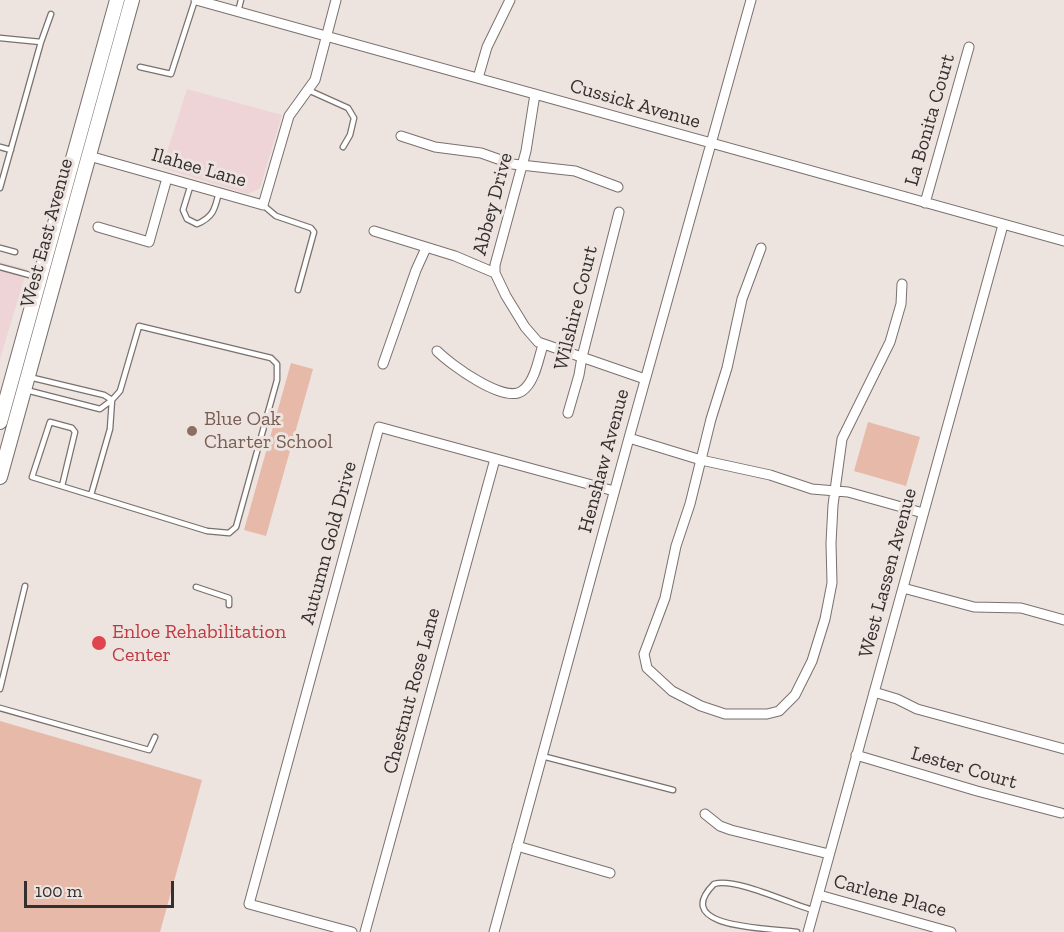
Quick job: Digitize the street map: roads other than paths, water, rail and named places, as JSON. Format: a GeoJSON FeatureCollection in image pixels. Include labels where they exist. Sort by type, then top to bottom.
{"type":"FeatureCollection","features":[{"type":"Feature","properties":{"kind":"main road","name":"West East Avenue"},"geometry":{"type":"LineString","coordinates":[[0,422],[117,0]]}},
{"type":"Feature","properties":{"kind":"main road","name":"West East Avenue"},"geometry":{"type":"LineString","coordinates":[[0,477],[132,0]]}},
{"type":"Feature","properties":{"kind":"street","name":"Cussick Avenue"},"geometry":{"type":"LineString","coordinates":[[195,0],[1064,241]]}},
{"type":"Feature","properties":{"kind":"street","name":"Ilahee Lane"},"geometry":{"type":"LineString","coordinates":[[89,156],[263,205],[289,116],[308,90],[317,72],[336,0]]}},
{"type":"Feature","properties":{"kind":"street"},"geometry":{"type":"LineString","coordinates":[[478,78],[491,38],[510,0]]}},
{"type":"Feature","properties":{"kind":"street","name":"Henshaw Avenue"},"geometry":{"type":"LineString","coordinates":[[494,932],[628,438],[751,0]]}},
{"type":"Feature","properties":{"kind":"street","name":"La Bonita Court"},"geometry":{"type":"LineString","coordinates":[[925,203],[969,46]]}},
{"type":"Feature","properties":{"kind":"street","name":"Abbey Drive"},"geometry":{"type":"LineString","coordinates":[[535,94],[523,164],[495,273],[525,327],[543,345],[645,380]]}},
{"type":"Feature","properties":{"kind":"street"},"geometry":{"type":"LineString","coordinates":[[401,136],[435,147],[481,153],[512,164],[575,171],[618,187]]}},
{"type":"Feature","properties":{"kind":"street"},"geometry":{"type":"LineString","coordinates":[[98,227],[149,242],[167,178]]}},
{"type":"Feature","properties":{"kind":"street","name":"Wilshire Court"},"geometry":{"type":"LineString","coordinates":[[568,412],[619,212]]}},
{"type":"Feature","properties":{"kind":"street","name":"West Lassen Avenue"},"geometry":{"type":"LineString","coordinates":[[808,932],[1003,225]]}},
{"type":"Feature","properties":{"kind":"street"},"geometry":{"type":"LineString","coordinates":[[374,231],[455,256],[495,273]]}},
{"type":"Feature","properties":{"kind":"street"},"geometry":{"type":"LineString","coordinates":[[383,364],[426,248]]}},
{"type":"Feature","properties":{"kind":"street"},"geometry":{"type":"LineString","coordinates":[[761,248],[742,299],[727,368],[690,504],[676,546],[665,598],[645,648],[644,659],[650,671],[678,695],[725,714],[767,714],[779,711],[790,702],[806,674],[821,634],[832,583],[831,543],[834,491],[842,439],[890,342],[901,304],[902,284]]}},
{"type":"Feature","properties":{"kind":"street"},"geometry":{"type":"LineString","coordinates":[[436,351],[459,370],[514,394],[522,391],[529,383],[543,345]]}},
{"type":"Feature","properties":{"kind":"street","name":"Autumn Gold Drive"},"geometry":{"type":"LineString","coordinates":[[352,932],[249,904],[379,427],[614,491]]}},
{"type":"Feature","properties":{"kind":"street"},"geometry":{"type":"LineString","coordinates":[[628,438],[701,460],[760,472],[812,489],[848,492],[923,513]]}},
{"type":"Feature","properties":{"kind":"street","name":"Chestnut Rose Lane"},"geometry":{"type":"LineString","coordinates":[[365,932],[495,459]]}},
{"type":"Feature","properties":{"kind":"street"},"geometry":{"type":"LineString","coordinates":[[903,588],[974,607],[1021,608],[1064,620]]}},
{"type":"Feature","properties":{"kind":"street"},"geometry":{"type":"LineString","coordinates":[[874,692],[897,699],[917,709],[1064,749]]}},
{"type":"Feature","properties":{"kind":"street","name":"Lester Court"},"geometry":{"type":"LineString","coordinates":[[856,755],[1061,813]]}},
{"type":"Feature","properties":{"kind":"street"},"geometry":{"type":"LineString","coordinates":[[705,814],[720,826],[731,830],[829,854]]}},
{"type":"Feature","properties":{"kind":"street"},"geometry":{"type":"LineString","coordinates":[[517,846],[610,873]]}},
{"type":"Feature","properties":{"kind":"street","name":"Carlene Place"},"geometry":{"type":"LineString","coordinates":[[819,895],[951,932]]}},
{"type":"Feature","properties":{"kind":"lane"},"geometry":{"type":"LineString","coordinates":[[140,67],[171,74],[195,0]]}},
{"type":"Feature","properties":{"kind":"lane"},"geometry":{"type":"LineString","coordinates":[[238,12],[241,0]]}},
{"type":"Feature","properties":{"kind":"lane"},"geometry":{"type":"LineString","coordinates":[[0,188],[51,14]]}},
{"type":"Feature","properties":{"kind":"lane"},"geometry":{"type":"LineString","coordinates":[[0,38],[41,42]]}},
{"type":"Feature","properties":{"kind":"lane"},"geometry":{"type":"LineString","coordinates":[[308,90],[348,108],[354,118],[350,135],[343,147]]}},
{"type":"Feature","properties":{"kind":"lane"},"geometry":{"type":"LineString","coordinates":[[0,147],[11,150]]}},
{"type":"Feature","properties":{"kind":"lane"},"geometry":{"type":"LineString","coordinates":[[191,184],[183,210],[187,219],[197,224],[207,220],[214,211],[219,192]]}},
{"type":"Feature","properties":{"kind":"lane"},"geometry":{"type":"LineString","coordinates":[[263,205],[276,216],[311,228],[314,232],[298,290]]}},
{"type":"Feature","properties":{"kind":"lane"},"geometry":{"type":"LineString","coordinates":[[0,248],[15,252]]}},
{"type":"Feature","properties":{"kind":"lane"},"geometry":{"type":"LineString","coordinates":[[0,267],[40,277]]}},
{"type":"Feature","properties":{"kind":"lane"},"geometry":{"type":"LineString","coordinates":[[12,380],[100,409],[120,391],[139,326],[271,358],[277,364],[277,380],[236,527],[230,533],[207,531],[32,477],[50,422],[72,428],[75,432],[62,486]]}},
{"type":"Feature","properties":{"kind":"lane"},"geometry":{"type":"LineString","coordinates":[[12,380],[104,396],[112,400]]}},
{"type":"Feature","properties":{"kind":"lane"},"geometry":{"type":"LineString","coordinates":[[91,495],[110,429],[112,400]]}},
{"type":"Feature","properties":{"kind":"lane"},"geometry":{"type":"LineString","coordinates":[[0,689],[25,586]]}},
{"type":"Feature","properties":{"kind":"lane"},"geometry":{"type":"LineString","coordinates":[[196,587],[229,598],[229,605]]}},
{"type":"Feature","properties":{"kind":"lane"},"geometry":{"type":"LineString","coordinates":[[0,708],[149,750],[155,737]]}},
{"type":"Feature","properties":{"kind":"lane"},"geometry":{"type":"LineString","coordinates":[[542,756],[673,790]]}},
{"type":"Feature","properties":{"kind":"lane"},"geometry":{"type":"LineString","coordinates":[[797,932],[748,928],[713,918],[704,907],[706,895],[714,884],[725,882],[814,910]]}},
{"type":"Feature","properties":{"kind":"place","name":"Blue Oak Charter School"},"geometry":{"type":"Point","coordinates":[192,431]}},
{"type":"Feature","properties":{"kind":"place","name":"Enloe Rehabilitation Center"},"geometry":{"type":"Point","coordinates":[99,643]}}]}
